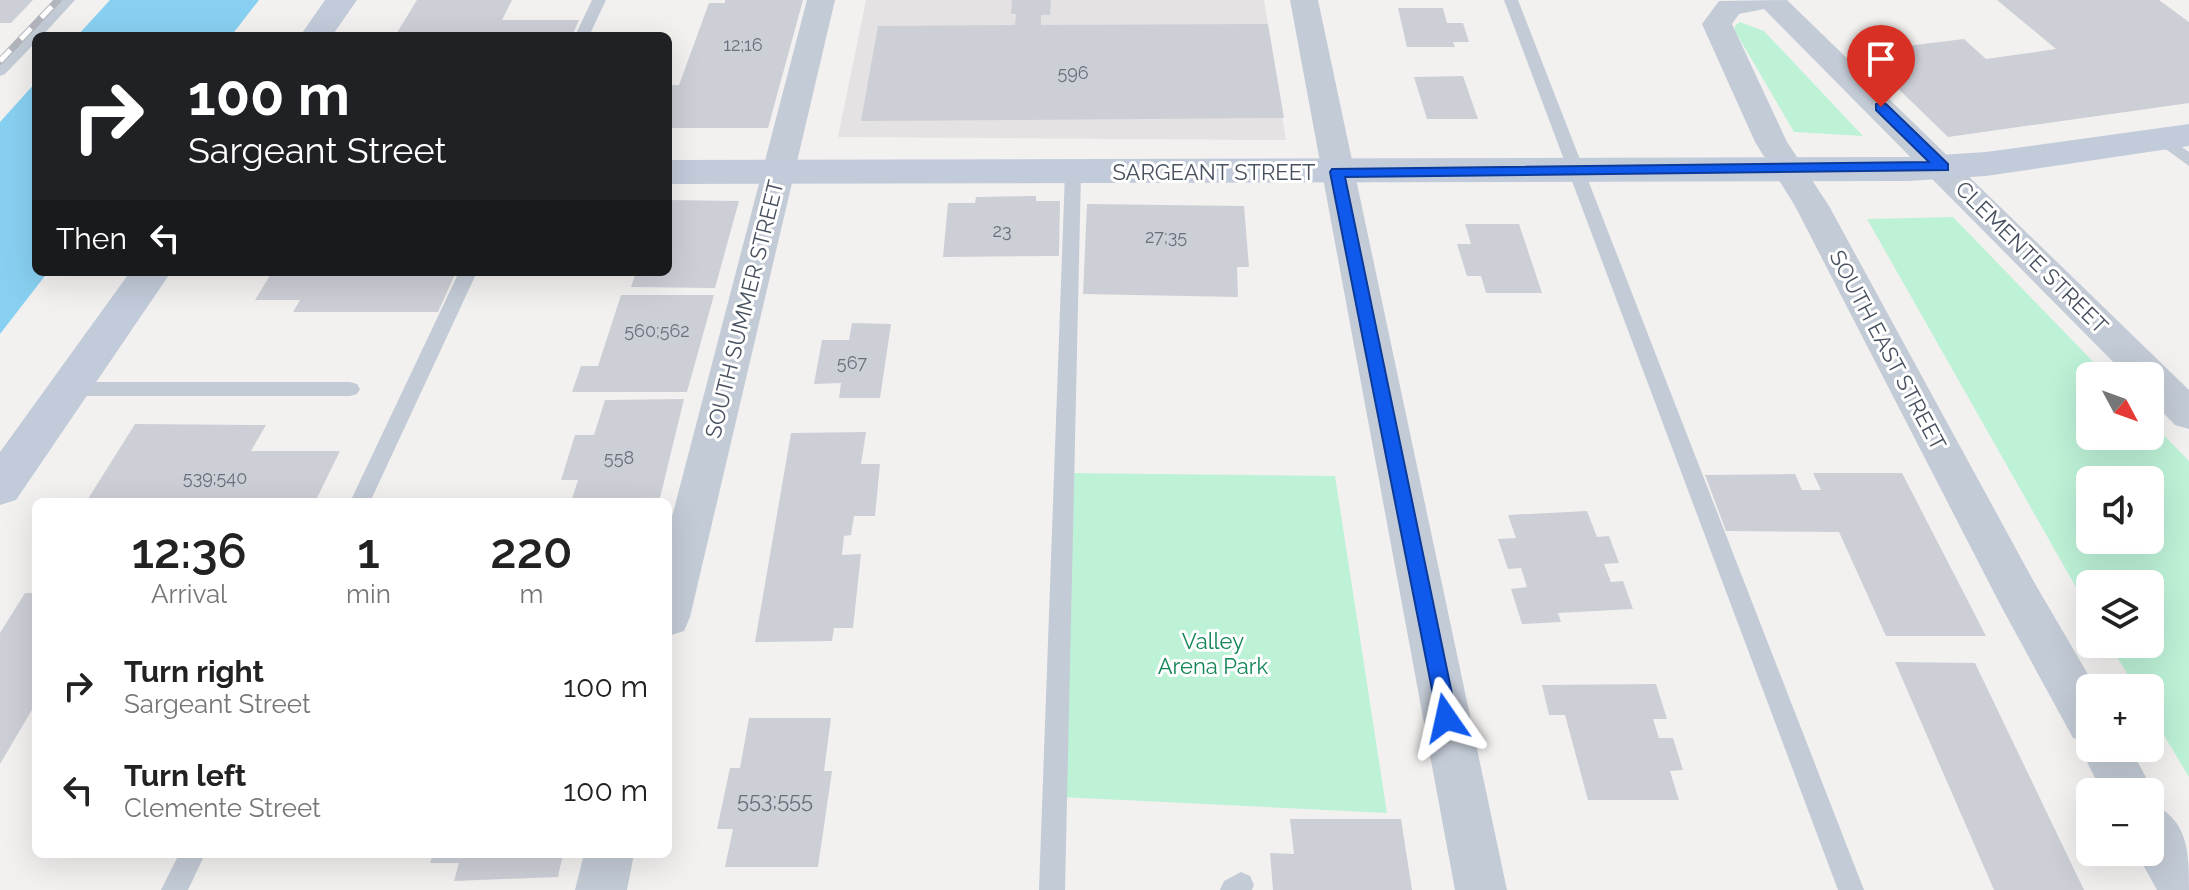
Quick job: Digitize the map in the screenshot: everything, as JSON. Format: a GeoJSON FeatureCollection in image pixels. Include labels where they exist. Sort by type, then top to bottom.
{"type":"FeatureCollection","features":[{"type":"Feature","properties":{"kind":"street"},"geometry":{"type":"LineString","coordinates":[[319,32],[341,0]]}},
{"type":"Feature","properties":{"kind":"street","name":"SOUTH SUMMER STREET"},"geometry":{"type":"LineString","coordinates":[[672,601],[821,0]]}},
{"type":"Feature","properties":{"kind":"street"},"geometry":{"type":"LineString","coordinates":[[1304,0],[1481,890]]}},
{"type":"Feature","properties":{"kind":"street","name":"SOUTH EAST STREET"},"geometry":{"type":"LineString","coordinates":[[1764,0],[1729,7],[1717,24],[1771,142],[1812,206],[2018,595],[2076,697]]}},
{"type":"Feature","properties":{"kind":"street","name":"CLEMENTE STREET"},"geometry":{"type":"LineString","coordinates":[[1771,0],[2189,414]]}},
{"type":"Feature","properties":{"kind":"street","name":"SARGEANT STREET"},"geometry":{"type":"LineString","coordinates":[[672,172],[1577,172],[1943,167],[1986,164],[2175,137]]}},
{"type":"Feature","properties":{"kind":"street"},"geometry":{"type":"LineString","coordinates":[[0,487],[148,276]]}},
{"type":"Feature","properties":{"kind":"street"},"geometry":{"type":"LineString","coordinates":[[2164,853],[2185,890]]}},
{"type":"Feature","properties":{"kind":"street"},"geometry":{"type":"LineString","coordinates":[[601,890],[608,858]]}},
{"type":"Feature","properties":{"kind":"lane"},"geometry":{"type":"LineString","coordinates":[[37,32],[68,0]]}},
{"type":"Feature","properties":{"kind":"lane"},"geometry":{"type":"LineString","coordinates":[[584,32],[599,0]]}},
{"type":"Feature","properties":{"kind":"lane"},"geometry":{"type":"LineString","coordinates":[[1511,0],[1851,890]]}},
{"type":"Feature","properties":{"kind":"lane"},"geometry":{"type":"LineString","coordinates":[[0,71],[32,38]]}},
{"type":"Feature","properties":{"kind":"lane"},"geometry":{"type":"LineString","coordinates":[[2175,137],[2189,161]]}},
{"type":"Feature","properties":{"kind":"lane"},"geometry":{"type":"LineString","coordinates":[[1052,890],[1073,172]]}},
{"type":"Feature","properties":{"kind":"lane"},"geometry":{"type":"LineString","coordinates":[[362,498],[466,276]]}},
{"type":"Feature","properties":{"kind":"lane"},"geometry":{"type":"LineString","coordinates":[[68,389],[350,389]]}},
{"type":"Feature","properties":{"kind":"lane"},"geometry":{"type":"LineString","coordinates":[[174,890],[190,858]]}},
{"type":"Feature","properties":{"kind":"shaded area"},"geometry":{"type":"Polygon","coordinates":[[[866,0],[1264,0],[1286,140],[838,137],[866,0]]]}},
{"type":"Feature","properties":{"kind":"green space"},"geometry":{"type":"Polygon","coordinates":[[[1740,22],[1764,31],[1863,136],[1794,132],[1735,31],[1735,26],[1740,22]]]}},
{"type":"Feature","properties":{"kind":"green space"},"geometry":{"type":"Polygon","coordinates":[[[1953,217],[2093,362],[2076,362],[2076,450],[2164,450],[2164,435],[2189,461],[2189,777],[2164,735],[2164,674],[2127,674],[2118,658],[2164,658],[2164,570],[2076,570],[2076,587],[1867,219],[1953,217]]]}},
{"type":"Feature","properties":{"kind":"green space","name":"Valley Arena Park"},"geometry":{"type":"Polygon","coordinates":[[[1068,473],[1335,476],[1387,813],[1060,797],[1068,473]]]}},
{"type":"Feature","properties":{"kind":"water"},"geometry":{"type":"Polygon","coordinates":[[[110,0],[259,0],[234,32],[81,32],[110,0]]]}},
{"type":"Feature","properties":{"kind":"water"},"geometry":{"type":"Polygon","coordinates":[[[32,86],[32,276],[45,276],[0,334],[0,122],[32,86]]]}},
{"type":"Feature","properties":{"kind":"building"},"geometry":{"type":"Polygon","coordinates":[[[0,0],[33,0],[11,23],[0,23],[0,0]]]}},
{"type":"Feature","properties":{"kind":"building"},"geometry":{"type":"Polygon","coordinates":[[[417,0],[512,0],[502,20],[579,20],[574,32],[397,32],[417,0]]]}},
{"type":"Feature","properties":{"kind":"building"},"geometry":{"type":"Polygon","coordinates":[[[725,0],[803,0],[768,128],[672,128],[672,85],[679,85],[709,3],[725,3],[725,0]]]}},
{"type":"Feature","properties":{"kind":"building"},"geometry":{"type":"Polygon","coordinates":[[[1012,0],[1051,0],[1050,15],[1041,15],[1041,25],[1268,24],[1284,118],[861,121],[878,26],[1015,25],[1016,14],[1011,14],[1012,0]]]}},
{"type":"Feature","properties":{"kind":"building"},"geometry":{"type":"Polygon","coordinates":[[[1997,0],[2159,0],[2189,22],[2189,103],[1948,137],[1881,72],[1905,69],[1882,49],[1964,39],[1986,59],[2056,49],[1997,0]]]}},
{"type":"Feature","properties":{"kind":"building"},"geometry":{"type":"Polygon","coordinates":[[[1398,8],[1443,8],[1447,23],[1463,23],[1469,42],[1453,42],[1455,47],[1407,47],[1398,8]]]}},
{"type":"Feature","properties":{"kind":"building"},"geometry":{"type":"Polygon","coordinates":[[[1463,76],[1478,119],[1427,119],[1414,77],[1463,76]]]}},
{"type":"Feature","properties":{"kind":"building"},"geometry":{"type":"Polygon","coordinates":[[[1036,196],[1036,201],[1060,201],[1059,256],[943,257],[948,203],[975,203],[976,197],[1036,196]]]}},
{"type":"Feature","properties":{"kind":"building"},"geometry":{"type":"Polygon","coordinates":[[[672,200],[739,201],[715,288],[631,287],[635,276],[672,276],[672,200]]]}},
{"type":"Feature","properties":{"kind":"building"},"geometry":{"type":"Polygon","coordinates":[[[1087,204],[1244,206],[1249,267],[1237,267],[1238,297],[1083,294],[1087,204]]]}},
{"type":"Feature","properties":{"kind":"building"},"geometry":{"type":"Polygon","coordinates":[[[1465,224],[1519,224],[1542,293],[1486,293],[1481,276],[1467,276],[1457,244],[1471,244],[1465,224]]]}},
{"type":"Feature","properties":{"kind":"building"},"geometry":{"type":"Polygon","coordinates":[[[270,276],[454,276],[438,312],[293,312],[300,300],[255,300],[270,276]]]}},
{"type":"Feature","properties":{"kind":"building"},"geometry":{"type":"Polygon","coordinates":[[[621,295],[714,295],[687,392],[572,392],[581,366],[598,366],[621,295]]]}},
{"type":"Feature","properties":{"kind":"building"},"geometry":{"type":"Polygon","coordinates":[[[852,323],[891,324],[880,398],[839,398],[841,383],[814,384],[822,340],[849,340],[852,323]]]}},
{"type":"Feature","properties":{"kind":"building"},"geometry":{"type":"Polygon","coordinates":[[[684,399],[660,498],[572,498],[578,480],[561,480],[575,435],[594,435],[605,400],[684,399]]]}},
{"type":"Feature","properties":{"kind":"building"},"geometry":{"type":"Polygon","coordinates":[[[135,424],[266,425],[251,451],[340,451],[317,498],[89,498],[135,424]]]}},
{"type":"Feature","properties":{"kind":"building"},"geometry":{"type":"Polygon","coordinates":[[[866,432],[861,464],[880,464],[875,516],[854,516],[851,535],[844,536],[842,555],[861,554],[853,628],[834,628],[832,641],[755,642],[791,433],[866,432]]]}},
{"type":"Feature","properties":{"kind":"building"},"geometry":{"type":"Polygon","coordinates":[[[1813,473],[1902,473],[1986,636],[1886,636],[1839,532],[1726,531],[1705,475],[1795,474],[1802,490],[1821,490],[1813,473]]]}},
{"type":"Feature","properties":{"kind":"building"},"geometry":{"type":"Polygon","coordinates":[[[1587,511],[1597,537],[1609,536],[1619,563],[1604,564],[1611,582],[1623,581],[1633,609],[1558,613],[1561,622],[1522,624],[1511,589],[1527,587],[1521,568],[1508,569],[1498,539],[1516,538],[1508,515],[1587,511]]]}},
{"type":"Feature","properties":{"kind":"building"},"geometry":{"type":"Polygon","coordinates":[[[25,593],[32,593],[32,710],[0,764],[0,633],[25,593]]]}},
{"type":"Feature","properties":{"kind":"building"},"geometry":{"type":"Polygon","coordinates":[[[1895,662],[1975,663],[2084,890],[1994,890],[1895,662]]]}},
{"type":"Feature","properties":{"kind":"building"},"geometry":{"type":"Polygon","coordinates":[[[1656,684],[1667,719],[1653,719],[1659,738],[1673,738],[1683,770],[1670,771],[1679,800],[1588,800],[1565,715],[1549,715],[1542,685],[1656,684]]]}},
{"type":"Feature","properties":{"kind":"building"},"geometry":{"type":"Polygon","coordinates":[[[749,718],[831,718],[824,771],[832,771],[818,867],[725,867],[733,829],[717,829],[730,768],[740,768],[749,718]]]}},
{"type":"Feature","properties":{"kind":"building"},"geometry":{"type":"Polygon","coordinates":[[[1290,819],[1401,819],[1412,890],[1273,890],[1270,853],[1294,854],[1290,819]]]}},
{"type":"Feature","properties":{"kind":"building"},"geometry":{"type":"Polygon","coordinates":[[[432,858],[562,858],[558,877],[454,881],[459,863],[430,863],[432,858]]]}},
{"type":"Feature","properties":{"kind":"railway"},"geometry":{"type":"LineString","coordinates":[[0,61],[58,0]]}},
{"type":"Feature","properties":{"kind":"route"},"geometry":{"type":"LineString","coordinates":[[1446,718],[1337,172],[1943,167],[1881,107]]}}]}
